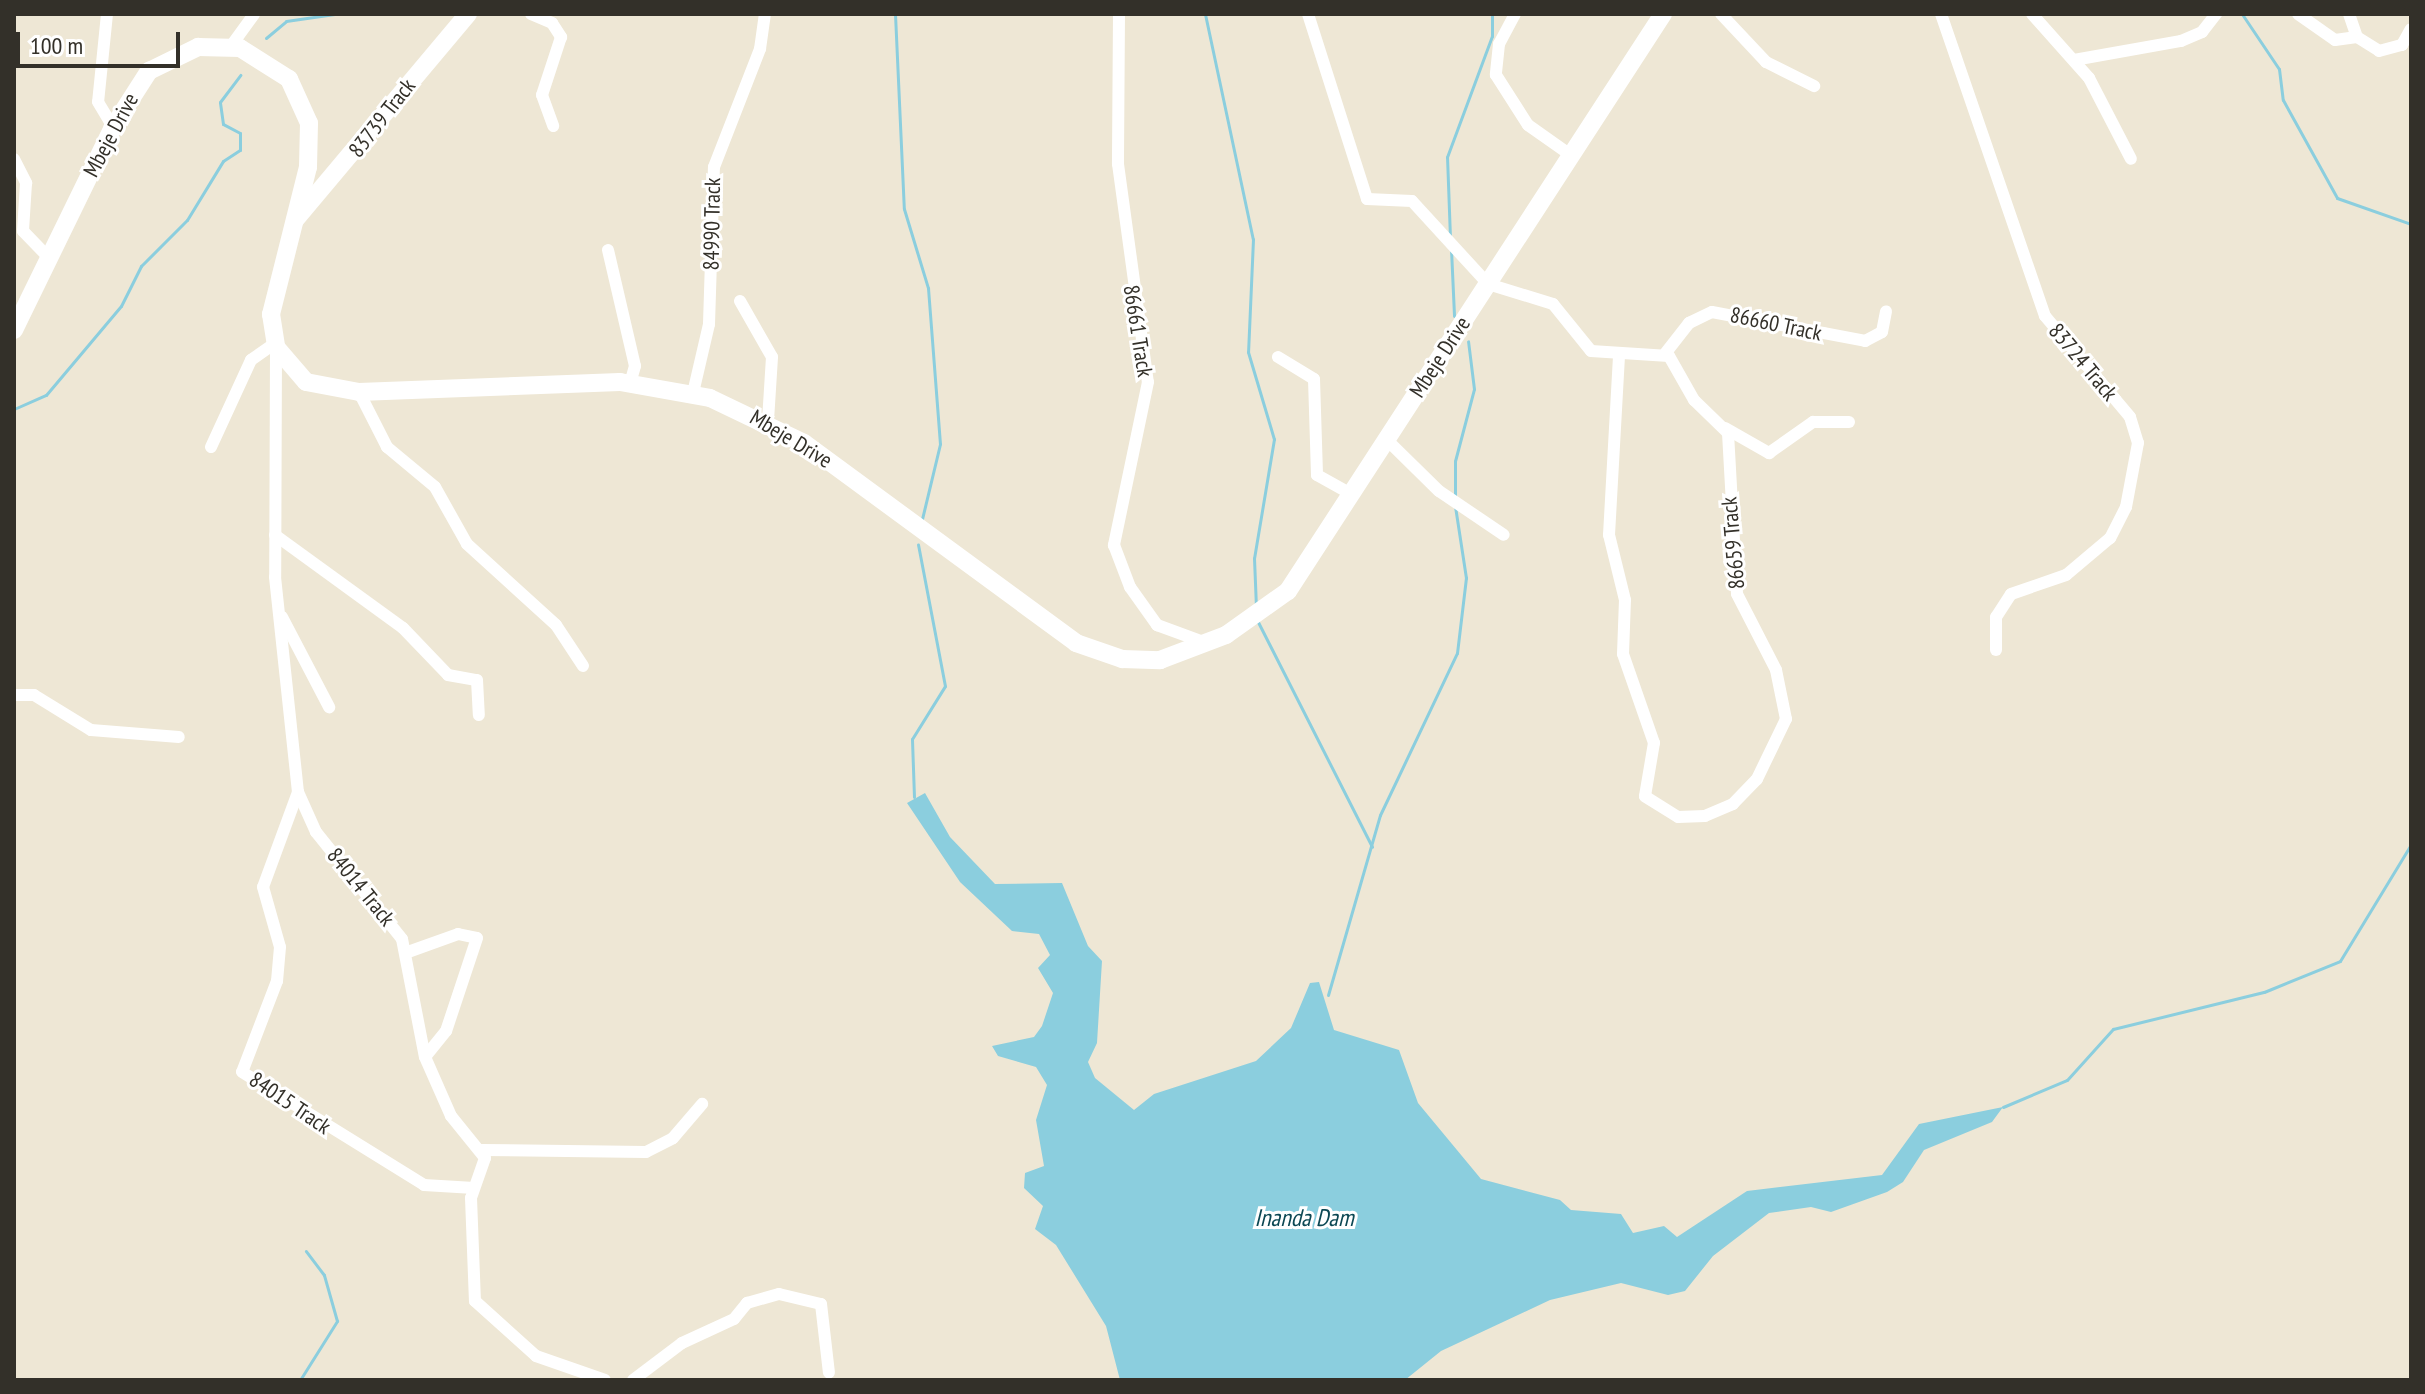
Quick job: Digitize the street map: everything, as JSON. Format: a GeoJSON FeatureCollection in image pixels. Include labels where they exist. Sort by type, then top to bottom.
{"type":"FeatureCollection","features":[{"type":"Feature","properties":{"kind":"street"},"geometry":{"type":"LineString","coordinates":[[107,14],[98,102],[113,127]]}},
{"type":"Feature","properties":{"kind":"street"},"geometry":{"type":"LineString","coordinates":[[211,447],[251,360],[275,345],[273,294],[310,154],[305,107],[281,72],[231,46],[254,14]]}},
{"type":"Feature","properties":{"kind":"street","name":"83739 Track"},"geometry":{"type":"LineString","coordinates":[[294,220],[468,14]]}},
{"type":"Feature","properties":{"kind":"street"},"geometry":{"type":"LineString","coordinates":[[531,14],[552,23],[561,37],[542,95],[553,126]]}},
{"type":"Feature","properties":{"kind":"street","name":"84990 Track"},"geometry":{"type":"LineString","coordinates":[[693,393],[709,324],[714,167],[760,49],[765,14]]}},
{"type":"Feature","properties":{"kind":"street","name":"86661 Track"},"geometry":{"type":"LineString","coordinates":[[1119,14],[1118,164],[1148,382],[1114,545],[1130,587],[1157,625],[1209,644]]}},
{"type":"Feature","properties":{"kind":"street"},"geometry":{"type":"LineString","coordinates":[[1308,14],[1364,196],[1412,201],[1488,284],[1504,295],[1547,300],[1580,345],[1619,357],[1664,355],[1678,366],[1694,400],[1725,428],[1769,453],[1813,422],[1849,422]]}},
{"type":"Feature","properties":{"kind":"street"},"geometry":{"type":"LineString","coordinates":[[1515,14],[1499,44],[1496,75],[1528,125],[1572,156]]}},
{"type":"Feature","properties":{"kind":"street","name":"Mbeje Drive"},"geometry":{"type":"LineString","coordinates":[[275,345],[306,382],[359,392],[630,383],[693,393],[768,421],[1076,643],[1135,661],[1209,644],[1288,591],[1663,14]]}},
{"type":"Feature","properties":{"kind":"street"},"geometry":{"type":"LineString","coordinates":[[1721,14],[1766,62],[1814,86]]}},
{"type":"Feature","properties":{"kind":"street","name":"83724 Track"},"geometry":{"type":"LineString","coordinates":[[1941,14],[2045,316],[2130,417],[2138,443],[2126,507],[2110,538],[2066,575],[2011,594],[1996,617],[1996,650]]}},
{"type":"Feature","properties":{"kind":"street"},"geometry":{"type":"LineString","coordinates":[[2032,14],[2074,60],[2131,159]]}},
{"type":"Feature","properties":{"kind":"street"},"geometry":{"type":"LineString","coordinates":[[2074,60],[2181,41],[2202,32],[2216,14]]}},
{"type":"Feature","properties":{"kind":"street"},"geometry":{"type":"LineString","coordinates":[[2298,14],[2335,40],[2357,37],[2390,50],[2411,29]]}},
{"type":"Feature","properties":{"kind":"street"},"geometry":{"type":"LineString","coordinates":[[2349,14],[2357,37]]}},
{"type":"Feature","properties":{"kind":"street","name":"Mbeje Drive"},"geometry":{"type":"LineString","coordinates":[[14,330],[113,127],[158,63],[198,47],[231,46]]}},
{"type":"Feature","properties":{"kind":"street"},"geometry":{"type":"LineString","coordinates":[[14,159],[26,183],[23,231],[49,258]]}},
{"type":"Feature","properties":{"kind":"street"},"geometry":{"type":"LineString","coordinates":[[608,250],[635,366],[630,383]]}},
{"type":"Feature","properties":{"kind":"street"},"geometry":{"type":"LineString","coordinates":[[740,301],[772,357],[768,421]]}},
{"type":"Feature","properties":{"kind":"street","name":"86660 Track"},"geometry":{"type":"LineString","coordinates":[[1664,355],[1689,323],[1712,312],[1865,341],[1882,332],[1886,311]]}},
{"type":"Feature","properties":{"kind":"street","name":"84014 Track"},"geometry":{"type":"LineString","coordinates":[[275,345],[275,535],[279,611],[298,792],[316,832],[378,902],[408,952],[425,1057],[451,1116],[482,1150]]}},
{"type":"Feature","properties":{"kind":"street"},"geometry":{"type":"LineString","coordinates":[[1278,357],[1314,379],[1317,475],[1351,494]]}},
{"type":"Feature","properties":{"kind":"street","name":"86659 Track"},"geometry":{"type":"LineString","coordinates":[[1619,357],[1609,535],[1625,600],[1623,654],[1652,733],[1645,796],[1678,817],[1720,811],[1743,796],[1786,719],[1776,670],[1737,594],[1725,428]]}},
{"type":"Feature","properties":{"kind":"street"},"geometry":{"type":"LineString","coordinates":[[359,392],[387,447],[435,487],[477,555],[556,625],[583,666]]}},
{"type":"Feature","properties":{"kind":"street"},"geometry":{"type":"LineString","coordinates":[[1386,439],[1439,491],[1504,535]]}},
{"type":"Feature","properties":{"kind":"street"},"geometry":{"type":"LineString","coordinates":[[275,535],[403,628],[448,675],[477,680],[479,715]]}},
{"type":"Feature","properties":{"kind":"street"},"geometry":{"type":"LineString","coordinates":[[279,611],[329,707]]}},
{"type":"Feature","properties":{"kind":"street"},"geometry":{"type":"LineString","coordinates":[[14,695],[34,695],[91,730],[179,737]]}},
{"type":"Feature","properties":{"kind":"street","name":"84015 Track"},"geometry":{"type":"LineString","coordinates":[[298,792],[263,887],[280,947],[277,981],[242,1072],[424,1185],[474,1188]]}},
{"type":"Feature","properties":{"kind":"street"},"geometry":{"type":"LineString","coordinates":[[408,952],[458,934],[477,938],[446,1031],[425,1057]]}},
{"type":"Feature","properties":{"kind":"street"},"geometry":{"type":"LineString","coordinates":[[605,1380],[536,1356],[475,1301],[474,1188],[484,1170],[482,1150],[646,1152],[673,1138],[702,1104]]}},
{"type":"Feature","properties":{"kind":"street"},"geometry":{"type":"LineString","coordinates":[[633,1380],[682,1343],[734,1319],[747,1303],[779,1294],[821,1304],[829,1373]]}},
{"type":"Feature","properties":{"kind":"water","name":"Inanda Dam"},"geometry":{"type":"Polygon","coordinates":[[[925,793],[950,837],[995,884],[1062,883],[1088,946],[1102,961],[1097,1043],[1088,1062],[1095,1078],[1134,1110],[1154,1094],[1256,1061],[1291,1028],[1310,983],[1319,982],[1334,1030],[1399,1050],[1418,1103],[1481,1179],[1560,1200],[1571,1210],[1621,1214],[1633,1233],[1664,1226],[1677,1237],[1747,1191],[1882,1175],[1919,1124],[2003,1107],[1992,1122],[1924,1150],[1903,1182],[1887,1192],[1831,1212],[1811,1207],[1769,1213],[1713,1256],[1685,1291],[1668,1295],[1621,1283],[1550,1300],[1441,1351],[1405,1380],[1120,1380],[1106,1326],[1056,1245],[1035,1229],[1043,1206],[1024,1188],[1025,1173],[1044,1166],[1036,1120],[1047,1085],[1036,1067],[998,1056],[992,1046],[1034,1037],[1042,1026],[1053,993],[1038,968],[1050,955],[1039,934],[1012,931],[960,882],[907,803],[925,793]]]}},
{"type":"Feature","properties":{"kind":"waterway"},"geometry":{"type":"LineString","coordinates":[[266,38],[286,21],[335,14]]}},
{"type":"Feature","properties":{"kind":"waterway"},"geometry":{"type":"LineString","coordinates":[[895,14],[904,209],[928,288],[940,444],[922,519]]}},
{"type":"Feature","properties":{"kind":"waterway"},"geometry":{"type":"LineString","coordinates":[[1205,14],[1253,239],[1248,352],[1274,439],[1254,558],[1256,607]]}},
{"type":"Feature","properties":{"kind":"waterway"},"geometry":{"type":"LineString","coordinates":[[1450,238],[1447,157],[1492,36],[1492,14]]}},
{"type":"Feature","properties":{"kind":"waterway"},"geometry":{"type":"LineString","coordinates":[[2242,14],[2279,69],[2283,100],[2337,198],[2411,224]]}},
{"type":"Feature","properties":{"kind":"waterway"},"geometry":{"type":"LineString","coordinates":[[14,409],[46,395],[121,306],[141,266],[187,220],[223,161],[240,150],[240,133],[223,124],[220,102],[240,75]]}},
{"type":"Feature","properties":{"kind":"waterway"},"geometry":{"type":"LineString","coordinates":[[1451,249],[1454,316]]}},
{"type":"Feature","properties":{"kind":"waterway"},"geometry":{"type":"LineString","coordinates":[[1455,498],[1455,461],[1474,389],[1468,341]]}},
{"type":"Feature","properties":{"kind":"waterway"},"geometry":{"type":"LineString","coordinates":[[1328,995],[1380,815],[1457,653],[1466,578],[1455,506]]}},
{"type":"Feature","properties":{"kind":"waterway"},"geometry":{"type":"LineString","coordinates":[[914,797],[912,739],[945,686],[918,545]]}},
{"type":"Feature","properties":{"kind":"waterway"},"geometry":{"type":"LineString","coordinates":[[1258,622],[1372,847]]}},
{"type":"Feature","properties":{"kind":"waterway"},"geometry":{"type":"LineString","coordinates":[[2003,1107],[2067,1080],[2113,1029],[2264,992],[2340,961],[2411,844]]}},
{"type":"Feature","properties":{"kind":"waterway"},"geometry":{"type":"LineString","coordinates":[[300,1380],[337,1321],[324,1275],[306,1251]]}}]}
